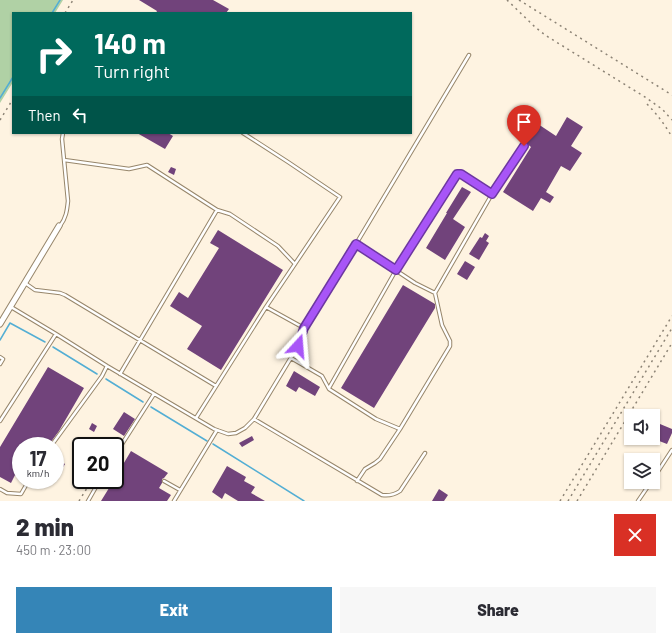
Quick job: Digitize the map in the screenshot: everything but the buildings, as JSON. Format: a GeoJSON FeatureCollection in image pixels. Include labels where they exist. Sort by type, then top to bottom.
{"type":"FeatureCollection","features":[{"type":"Feature","properties":{"kind":"street"},"geometry":{"type":"LineString","coordinates":[[0,324],[59,226]]}},
{"type":"Feature","properties":{"kind":"lane"},"geometry":{"type":"LineString","coordinates":[[11,307],[120,374],[217,430],[228,434],[236,433],[245,428],[254,419],[298,346],[304,328],[356,244],[468,55]]}},
{"type":"Feature","properties":{"kind":"lane"},"geometry":{"type":"LineString","coordinates":[[59,226],[68,210],[63,134]]}},
{"type":"Feature","properties":{"kind":"lane"},"geometry":{"type":"LineString","coordinates":[[196,418],[266,306],[340,197],[245,134]]}},
{"type":"Feature","properties":{"kind":"lane"},"geometry":{"type":"LineString","coordinates":[[357,481],[365,469],[380,458],[400,429],[450,346],[450,341],[442,325],[435,293],[492,194],[524,146]]}},
{"type":"Feature","properties":{"kind":"lane"},"geometry":{"type":"LineString","coordinates":[[64,160],[129,169],[147,165],[217,210],[230,214],[278,246],[295,264]]}},
{"type":"Feature","properties":{"kind":"lane"},"geometry":{"type":"LineString","coordinates":[[329,389],[396,270],[457,174],[461,174],[492,194]]}},
{"type":"Feature","properties":{"kind":"lane"},"geometry":{"type":"LineString","coordinates":[[120,374],[217,210]]}},
{"type":"Feature","properties":{"kind":"lane"},"geometry":{"type":"LineString","coordinates":[[356,244],[415,283],[435,293]]}},
{"type":"Feature","properties":{"kind":"lane"},"geometry":{"type":"LineString","coordinates":[[25,283],[35,290],[65,295],[216,386]]}},
{"type":"Feature","properties":{"kind":"lane"},"geometry":{"type":"LineString","coordinates":[[266,306],[304,328]]}},
{"type":"Feature","properties":{"kind":"lane"},"geometry":{"type":"LineString","coordinates":[[0,421],[56,334]]}},
{"type":"Feature","properties":{"kind":"lane"},"geometry":{"type":"LineString","coordinates":[[0,357],[4,359],[0,364]]}},
{"type":"Feature","properties":{"kind":"lane"},"geometry":{"type":"LineString","coordinates":[[291,358],[322,376],[329,389],[376,419],[400,429]]}},
{"type":"Feature","properties":{"kind":"lane"},"geometry":{"type":"LineString","coordinates":[[58,437],[102,376],[107,366]]}},
{"type":"Feature","properties":{"kind":"lane"},"geometry":{"type":"LineString","coordinates":[[124,441],[154,394]]}},
{"type":"Feature","properties":{"kind":"lane"},"geometry":{"type":"LineString","coordinates":[[254,419],[382,495],[388,496],[400,491],[425,453]]}},
{"type":"Feature","properties":{"kind":"lane"},"geometry":{"type":"LineString","coordinates":[[174,501],[217,430]]}},
{"type":"Feature","properties":{"kind":"lane"},"geometry":{"type":"LineString","coordinates":[[660,468],[672,450]]}},
{"type":"Feature","properties":{"kind":"lane"},"geometry":{"type":"LineString","coordinates":[[164,481],[180,490]]}},
{"type":"Feature","properties":{"kind":"lane"},"geometry":{"type":"LineString","coordinates":[[0,489],[6,493],[21,494],[24,489]]}},
{"type":"Feature","properties":{"kind":"lane"},"geometry":{"type":"LineString","coordinates":[[88,501],[95,489]]}},
{"type":"Feature","properties":{"kind":"lane"},"geometry":{"type":"LineString","coordinates":[[638,501],[646,489]]}},
{"type":"Feature","properties":{"kind":"green space"},"geometry":{"type":"Polygon","coordinates":[[[0,0],[63,0],[56,12],[12,12],[12,84],[0,103],[0,0]]]}},
{"type":"Feature","properties":{"kind":"waterway"},"geometry":{"type":"LineString","coordinates":[[53,12],[60,0]]}},
{"type":"Feature","properties":{"kind":"waterway"},"geometry":{"type":"LineString","coordinates":[[0,98],[12,79]]}},
{"type":"Feature","properties":{"kind":"waterway"},"geometry":{"type":"LineString","coordinates":[[0,340],[10,323],[45,342]]}},
{"type":"Feature","properties":{"kind":"waterway"},"geometry":{"type":"LineString","coordinates":[[53,347],[97,374]]}},
{"type":"Feature","properties":{"kind":"waterway"},"geometry":{"type":"LineString","coordinates":[[106,379],[143,402]]}},
{"type":"Feature","properties":{"kind":"waterway"},"geometry":{"type":"LineString","coordinates":[[151,407],[207,441]]}},
{"type":"Feature","properties":{"kind":"waterway"},"geometry":{"type":"LineString","coordinates":[[213,444],[304,501]]}},
{"type":"Feature","properties":{"kind":"railway"},"geometry":{"type":"LineString","coordinates":[[66,12],[73,0]]}},
{"type":"Feature","properties":{"kind":"railway"},"geometry":{"type":"LineString","coordinates":[[507,0],[545,35],[645,97],[662,109],[672,120]]}},
{"type":"Feature","properties":{"kind":"railway"},"geometry":{"type":"LineString","coordinates":[[519,0],[672,95]]}},
{"type":"Feature","properties":{"kind":"railway"},"geometry":{"type":"LineString","coordinates":[[0,120],[12,101]]}},
{"type":"Feature","properties":{"kind":"railway"},"geometry":{"type":"LineString","coordinates":[[647,104],[661,120],[672,137]]}},
{"type":"Feature","properties":{"kind":"railway"},"geometry":{"type":"LineString","coordinates":[[560,501],[672,316]]}},
{"type":"Feature","properties":{"kind":"railway"},"geometry":{"type":"LineString","coordinates":[[568,501],[672,328]]}},
{"type":"Feature","properties":{"kind":"railway"},"geometry":{"type":"LineString","coordinates":[[577,501],[672,343]]}},
{"type":"Feature","properties":{"kind":"railway"},"geometry":{"type":"LineString","coordinates":[[79,501],[86,489]]}},
{"type":"Feature","properties":{"kind":"route"},"geometry":{"type":"LineString","coordinates":[[298,346],[304,328],[356,244],[396,270],[457,174],[461,174],[492,194],[524,146]]}}]}
